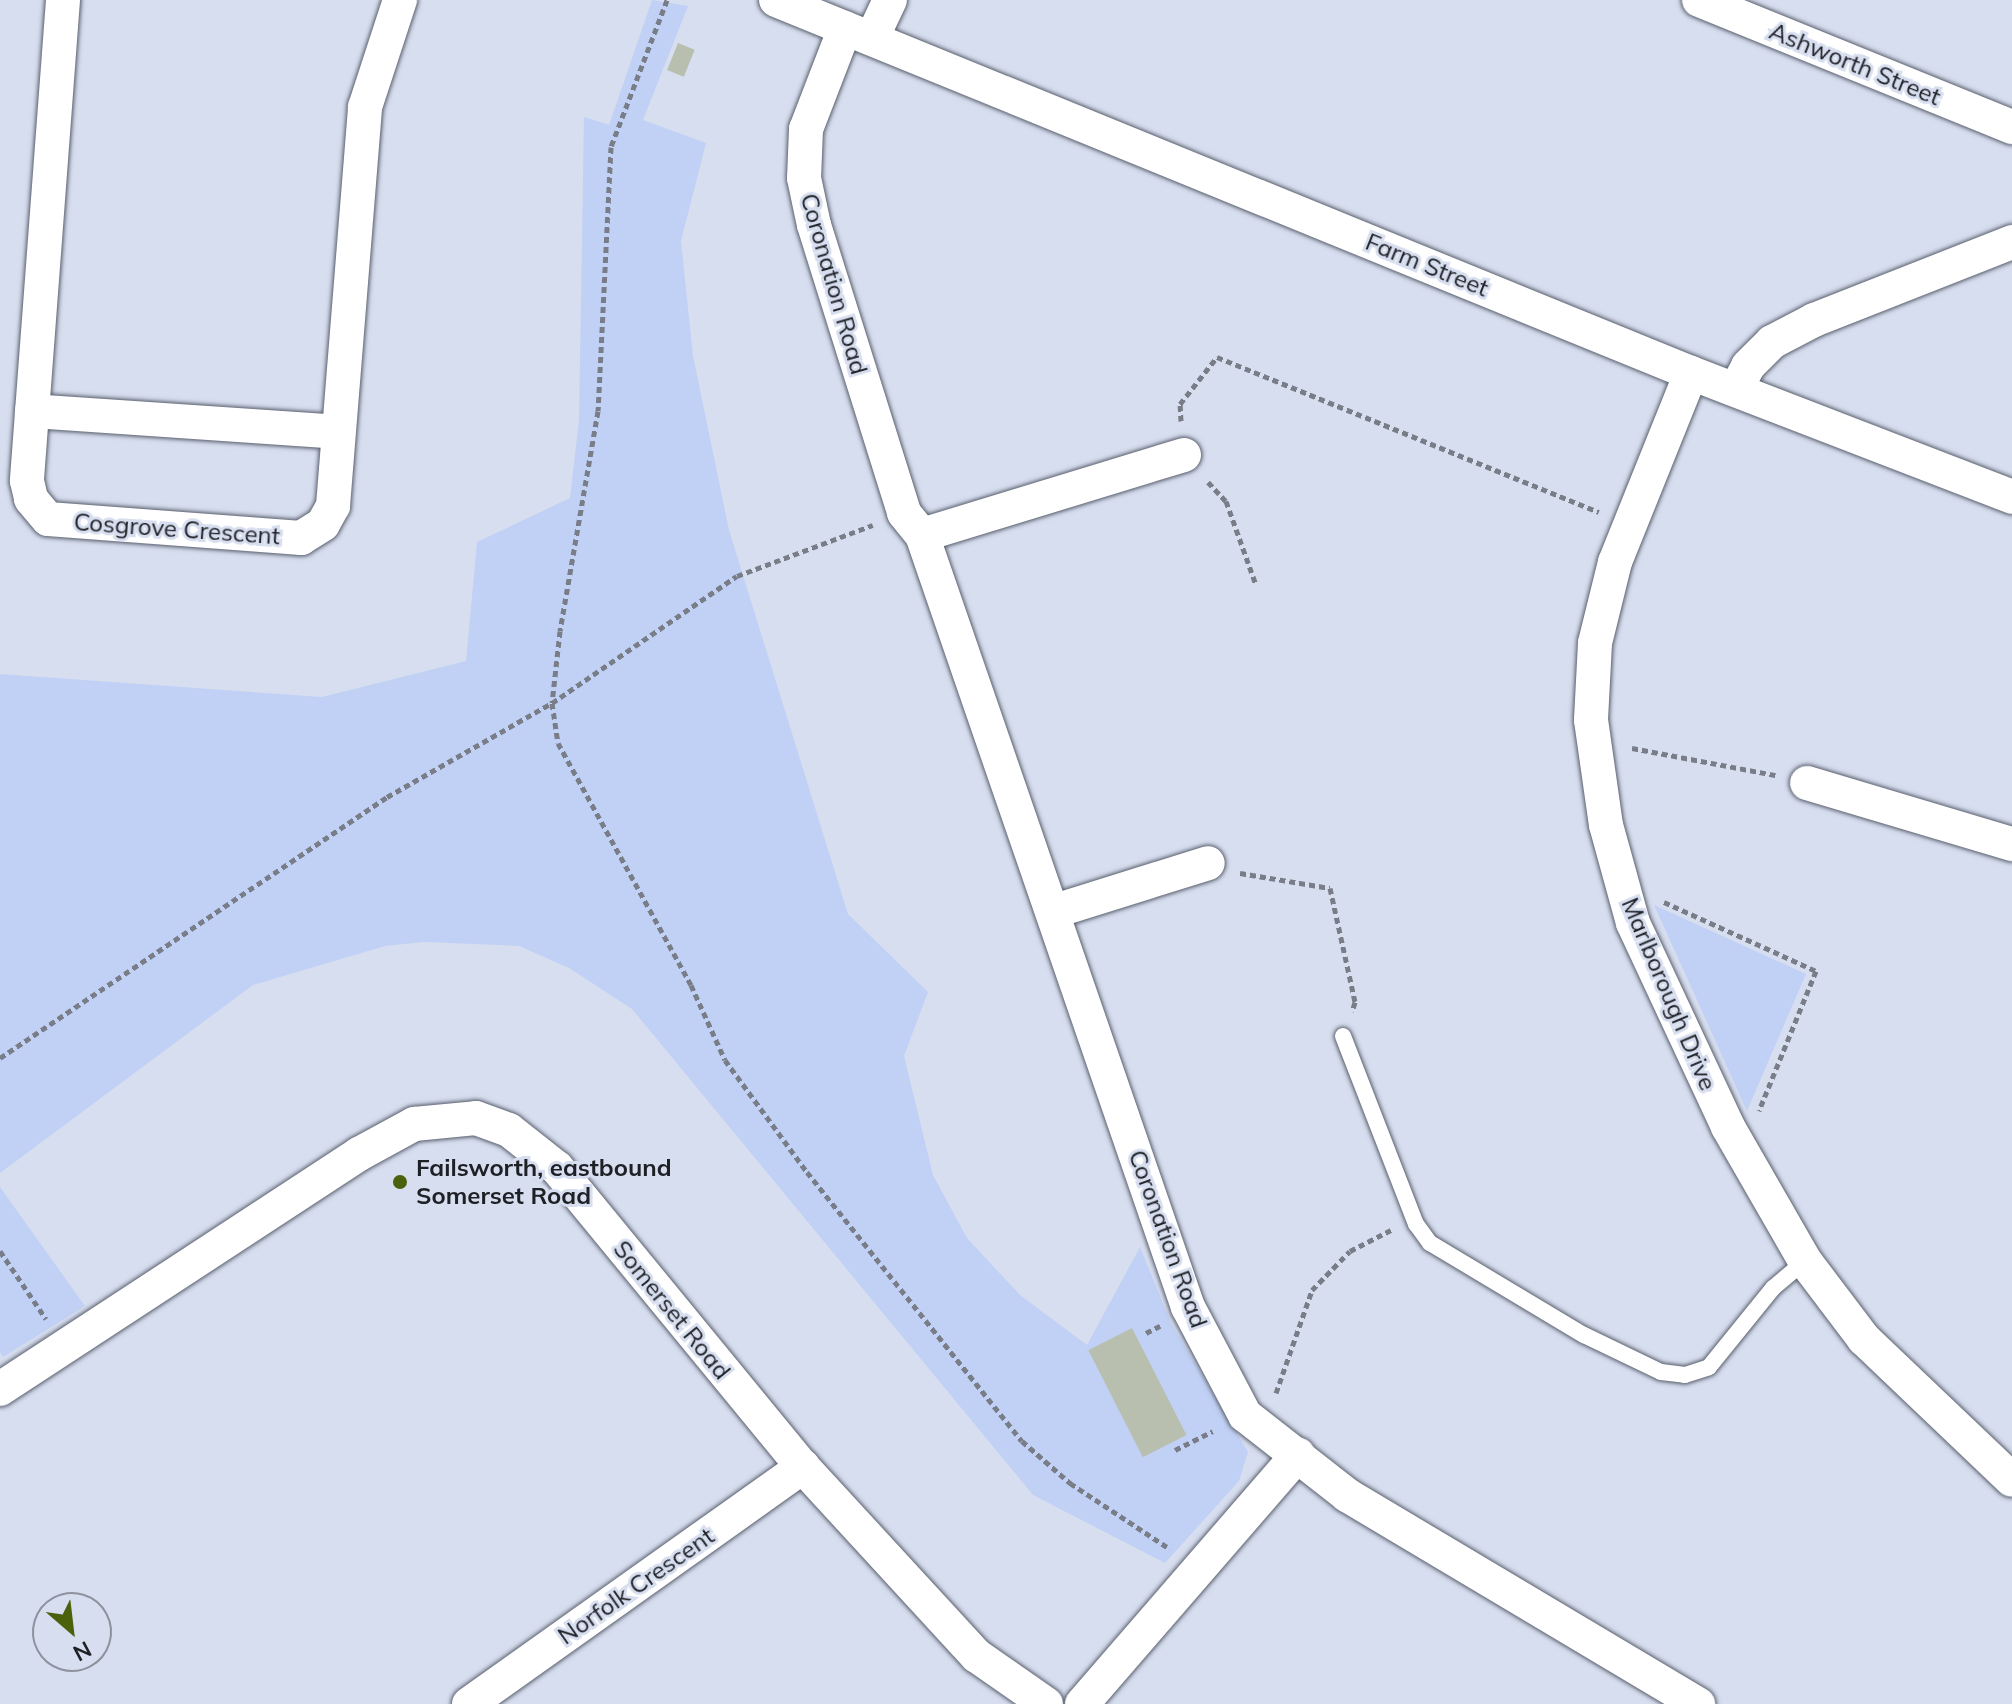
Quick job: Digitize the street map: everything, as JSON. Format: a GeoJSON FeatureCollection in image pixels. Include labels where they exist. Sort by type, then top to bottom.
{"type":"FeatureCollection","features":[{"type":"Feature","properties":{"kind":"street","name":"Cosgrove Crescent"},"geometry":{"type":"LineString","coordinates":[[63,0],[27,481],[31,499],[48,519],[301,538],[323,524],[333,506],[365,107],[400,0]]}},
{"type":"Feature","properties":{"kind":"street","name":"Farm Street"},"geometry":{"type":"LineString","coordinates":[[776,0],[1691,373],[2012,497]]}},
{"type":"Feature","properties":{"kind":"street","name":"Coronation Road"},"geometry":{"type":"LineString","coordinates":[[890,0],[858,33],[806,129],[804,178],[913,524],[1055,911],[1188,1307],[1245,1415],[1347,1495],[1698,1704]]}},
{"type":"Feature","properties":{"kind":"street","name":"Ashworth Street"},"geometry":{"type":"LineString","coordinates":[[1699,0],[2012,127]]}},
{"type":"Feature","properties":{"kind":"street"},"geometry":{"type":"LineString","coordinates":[[1736,389],[1748,366],[1772,342],[1814,320],[2012,242]]}},
{"type":"Feature","properties":{"kind":"street","name":"Marlborough Drive"},"geometry":{"type":"LineString","coordinates":[[1691,373],[1630,524],[1595,643],[1594,741],[1606,825],[1621,883],[1639,937],[1742,1152],[1805,1261],[1864,1339],[2012,1480]]}},
{"type":"Feature","properties":{"kind":"street"},"geometry":{"type":"LineString","coordinates":[[32,411],[338,432]]}},
{"type":"Feature","properties":{"kind":"street"},"geometry":{"type":"LineString","coordinates":[[913,524],[1184,455]]}},
{"type":"Feature","properties":{"kind":"street"},"geometry":{"type":"LineString","coordinates":[[1807,783],[2012,844]]}},
{"type":"Feature","properties":{"kind":"street"},"geometry":{"type":"LineString","coordinates":[[1055,911],[1208,863]]}},
{"type":"Feature","properties":{"kind":"street","name":"Somerset Road"},"geometry":{"type":"LineString","coordinates":[[0,1389],[67,1350],[359,1154],[414,1124],[476,1118],[509,1130],[557,1168],[803,1467],[977,1656],[1046,1704]]}},
{"type":"Feature","properties":{"kind":"street"},"geometry":{"type":"LineString","coordinates":[[1082,1704],[1298,1455]]}},
{"type":"Feature","properties":{"kind":"street","name":"Norfolk Crescent"},"geometry":{"type":"LineString","coordinates":[[469,1704],[803,1467]]}},
{"type":"Feature","properties":{"kind":"lane"},"geometry":{"type":"LineString","coordinates":[[1343,1036],[1414,1218],[1430,1243],[1454,1261],[1584,1335],[1661,1372],[1685,1375],[1709,1367],[1773,1288],[1805,1261]]}},
{"type":"Feature","properties":{"kind":"path"},"geometry":{"type":"LineString","coordinates":[[667,0],[611,147],[598,411],[552,703],[558,743],[691,985],[725,1060],[807,1172],[1022,1441],[1070,1483],[1198,1568]]}},
{"type":"Feature","properties":{"kind":"path"},"geometry":{"type":"LineString","coordinates":[[1256,585],[1226,501],[1184,455],[1180,404],[1217,357],[1630,524]]}},
{"type":"Feature","properties":{"kind":"path"},"geometry":{"type":"LineString","coordinates":[[0,1058],[387,797],[552,703],[737,576],[913,524]]}},
{"type":"Feature","properties":{"kind":"path"},"geometry":{"type":"LineString","coordinates":[[1594,741],[1807,783]]}},
{"type":"Feature","properties":{"kind":"path"},"geometry":{"type":"LineString","coordinates":[[1208,863],[1330,888],[1355,1002],[1343,1036]]}},
{"type":"Feature","properties":{"kind":"path"},"geometry":{"type":"LineString","coordinates":[[1621,883],[1816,971],[1742,1152]]}},
{"type":"Feature","properties":{"kind":"path"},"geometry":{"type":"LineString","coordinates":[[1245,1415],[1277,1392],[1312,1290],[1350,1251],[1414,1218]]}},
{"type":"Feature","properties":{"kind":"path"},"geometry":{"type":"LineString","coordinates":[[0,1251],[67,1350]]}},
{"type":"Feature","properties":{"kind":"shaded area"},"geometry":{"type":"Polygon","coordinates":[[[652,0],[688,6],[643,120],[706,143],[681,241],[693,356],[729,530],[848,914],[928,992],[904,1056],[933,1175],[967,1238],[1020,1295],[1087,1345],[1140,1247],[1171,1323],[1248,1452],[1239,1481],[1165,1563],[1033,1495],[632,1009],[569,968],[519,946],[424,942],[385,946],[253,985],[0,1173],[0,674],[322,697],[466,661],[477,542],[570,498],[579,420],[584,117],[609,125],[652,0]]]}},
{"type":"Feature","properties":{"kind":"shaded area"},"geometry":{"type":"Polygon","coordinates":[[[1654,905],[1806,974],[1747,1111],[1654,905]]]}},
{"type":"Feature","properties":{"kind":"shaded area"},"geometry":{"type":"Polygon","coordinates":[[[0,1187],[85,1306],[3,1357],[0,1352],[0,1187]]]}},
{"type":"Feature","properties":{"kind":"building"},"geometry":{"type":"Polygon","coordinates":[[[678,43],[695,50],[684,77],[667,70],[678,43]]]}},
{"type":"Feature","properties":{"kind":"building"},"geometry":{"type":"Polygon","coordinates":[[[1132,1328],[1186,1435],[1143,1457],[1088,1350],[1132,1328]]]}},
{"type":"Feature","properties":{"kind":"place","name":"Failsworth, eastbound Somerset Road"},"geometry":{"type":"Point","coordinates":[400,1182]}}]}
